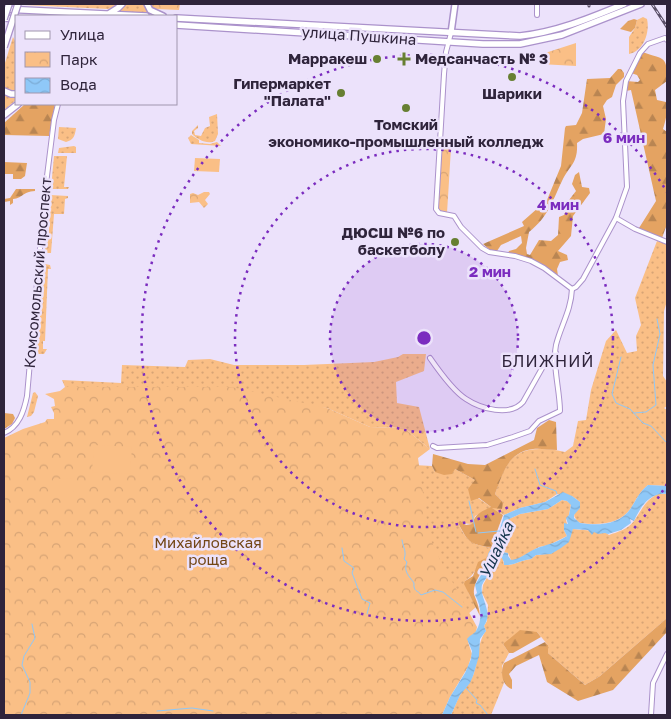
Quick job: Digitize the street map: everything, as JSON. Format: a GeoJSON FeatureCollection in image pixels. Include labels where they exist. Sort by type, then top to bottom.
{"type":"FeatureCollection","features":[{"type":"Feature","properties":{"kind":"main road"},"geometry":{"type":"LineString","coordinates":[[4,19],[9,4]]}},
{"type":"Feature","properties":{"kind":"main road"},"geometry":{"type":"LineString","coordinates":[[4,47],[18,4]]}},
{"type":"Feature","properties":{"kind":"main road"},"geometry":{"type":"LineString","coordinates":[[107,14],[115,11],[122,4]]}},
{"type":"Feature","properties":{"kind":"main road"},"geometry":{"type":"LineString","coordinates":[[625,6],[641,4]]}},
{"type":"Feature","properties":{"kind":"main road","name":"улица Пушкина"},"geometry":{"type":"LineString","coordinates":[[178,18],[506,37],[540,34],[625,6]]}},
{"type":"Feature","properties":{"kind":"main road","name":"улица Пушкина"},"geometry":{"type":"LineString","coordinates":[[178,25],[505,44],[562,36],[625,6]]}},
{"type":"Feature","properties":{"kind":"main road"},"geometry":{"type":"LineString","coordinates":[[4,9],[126,15]]}},
{"type":"Feature","properties":{"kind":"main road"},"geometry":{"type":"LineString","coordinates":[[4,115],[17,105]]}},
{"type":"Feature","properties":{"kind":"street"},"geometry":{"type":"LineString","coordinates":[[148,4],[150,10],[161,15]]}},
{"type":"Feature","properties":{"kind":"street"},"geometry":{"type":"LineString","coordinates":[[455,4],[444,74],[436,208],[439,214],[454,216],[461,227],[489,252],[515,256],[531,261],[544,268],[572,289]]}},
{"type":"Feature","properties":{"kind":"street"},"geometry":{"type":"LineString","coordinates":[[537,4],[537,15]]}},
{"type":"Feature","properties":{"kind":"street"},"geometry":{"type":"LineString","coordinates":[[572,289],[583,279],[616,218],[627,187],[624,91],[630,71],[648,44],[666,39]]}},
{"type":"Feature","properties":{"kind":"street","name":"Комсомольский проспект"},"geometry":{"type":"LineString","coordinates":[[4,434],[12,429],[20,419],[27,396],[45,192],[58,105]]}},
{"type":"Feature","properties":{"kind":"street"},"geometry":{"type":"LineString","coordinates":[[616,218],[667,242]]}},
{"type":"Feature","properties":{"kind":"street"},"geometry":{"type":"LineString","coordinates":[[433,446],[437,448],[480,446],[507,439],[530,431],[539,421],[560,411],[556,345],[571,298],[572,289]]}},
{"type":"Feature","properties":{"kind":"street"},"geometry":{"type":"LineString","coordinates":[[430,358],[465,399],[484,407],[504,411],[519,407],[545,363],[556,352]]}},
{"type":"Feature","properties":{"kind":"street"},"geometry":{"type":"LineString","coordinates":[[651,715],[653,684],[667,654]]}},
{"type":"Feature","properties":{"kind":"green space"},"geometry":{"type":"Polygon","coordinates":[[[25,4],[117,4],[108,9],[25,4]]]}},
{"type":"Feature","properties":{"kind":"green space"},"geometry":{"type":"Polygon","coordinates":[[[125,4],[145,4],[145,8],[151,14],[117,12],[125,4]]]}},
{"type":"Feature","properties":{"kind":"green space"},"geometry":{"type":"Polygon","coordinates":[[[151,4],[180,4],[179,10],[156,9],[151,4]]]}},
{"type":"Feature","properties":{"kind":"green space"},"geometry":{"type":"Polygon","coordinates":[[[643,17],[647,19],[647,35],[639,49],[629,54],[629,37],[635,28],[637,20],[643,17]]]}},
{"type":"Feature","properties":{"kind":"green space"},"geometry":{"type":"Polygon","coordinates":[[[637,20],[635,28],[631,32],[620,29],[628,21],[637,20]]]}},
{"type":"Feature","properties":{"kind":"green space"},"geometry":{"type":"Polygon","coordinates":[[[13,37],[15,41],[15,91],[7,89],[4,86],[4,66],[13,37]]]}},
{"type":"Feature","properties":{"kind":"green space"},"geometry":{"type":"Polygon","coordinates":[[[576,43],[576,66],[540,64],[542,54],[576,43]]]}},
{"type":"Feature","properties":{"kind":"green space"},"geometry":{"type":"Polygon","coordinates":[[[642,52],[660,58],[666,67],[667,81],[655,90],[657,100],[666,102],[667,109],[663,129],[667,132],[667,224],[662,238],[639,228],[656,201],[631,90],[626,91],[626,81],[638,82],[640,80],[637,75],[631,73],[642,52]]]}},
{"type":"Feature","properties":{"kind":"green space"},"geometry":{"type":"Polygon","coordinates":[[[618,69],[621,69],[624,73],[624,77],[616,85],[612,97],[603,106],[606,119],[604,134],[583,139],[577,143],[575,160],[565,175],[549,209],[541,221],[529,232],[526,248],[527,254],[530,255],[539,240],[551,241],[558,235],[559,217],[564,215],[570,203],[569,200],[576,191],[572,184],[575,175],[579,172],[582,187],[589,188],[590,193],[573,216],[571,236],[558,251],[567,255],[568,260],[560,262],[557,269],[558,276],[532,259],[508,253],[522,243],[521,236],[501,245],[497,251],[490,250],[483,244],[524,226],[522,222],[547,200],[561,166],[565,128],[566,126],[576,125],[582,113],[587,79],[610,78],[618,69]]]}},
{"type":"Feature","properties":{"kind":"green space"},"geometry":{"type":"Polygon","coordinates":[[[4,94],[15,97],[15,101],[4,110],[4,94]]]}},
{"type":"Feature","properties":{"kind":"green space"},"geometry":{"type":"Polygon","coordinates":[[[24,105],[55,105],[49,136],[4,135],[4,123],[24,105]]]}},
{"type":"Feature","properties":{"kind":"green space"},"geometry":{"type":"Polygon","coordinates":[[[217,114],[218,134],[215,141],[206,142],[192,134],[192,131],[198,125],[198,128],[194,131],[195,135],[201,136],[205,128],[210,126],[209,117],[217,114]]]}},
{"type":"Feature","properties":{"kind":"green space"},"geometry":{"type":"Polygon","coordinates":[[[59,127],[76,128],[75,135],[66,142],[58,139],[59,127]]]}},
{"type":"Feature","properties":{"kind":"green space"},"geometry":{"type":"Polygon","coordinates":[[[191,135],[199,140],[199,143],[210,144],[217,142],[221,146],[191,144],[188,138],[191,135]]]}},
{"type":"Feature","properties":{"kind":"green space"},"geometry":{"type":"Polygon","coordinates":[[[76,147],[76,153],[58,153],[59,148],[76,147]]]}},
{"type":"Feature","properties":{"kind":"green space"},"geometry":{"type":"Polygon","coordinates":[[[441,148],[451,148],[447,213],[438,210],[437,207],[441,148]]]}},
{"type":"Feature","properties":{"kind":"green space"},"geometry":{"type":"Polygon","coordinates":[[[54,156],[67,156],[64,187],[69,187],[68,189],[51,189],[54,156]]]}},
{"type":"Feature","properties":{"kind":"green space"},"geometry":{"type":"Polygon","coordinates":[[[195,158],[220,159],[219,172],[194,171],[195,158]]]}},
{"type":"Feature","properties":{"kind":"green space"},"geometry":{"type":"Polygon","coordinates":[[[4,162],[27,163],[25,176],[21,179],[13,179],[13,174],[4,174],[4,162]]]}},
{"type":"Feature","properties":{"kind":"green space"},"geometry":{"type":"Polygon","coordinates":[[[16,189],[35,189],[35,191],[13,199],[13,203],[10,205],[10,201],[4,202],[4,199],[10,198],[16,189]]]}},
{"type":"Feature","properties":{"kind":"green space"},"geometry":{"type":"Polygon","coordinates":[[[209,192],[210,194],[205,200],[208,204],[204,208],[199,202],[190,203],[190,194],[198,195],[209,192]]]}},
{"type":"Feature","properties":{"kind":"green space"},"geometry":{"type":"Polygon","coordinates":[[[50,195],[68,196],[68,198],[65,199],[64,214],[54,214],[51,253],[45,253],[46,235],[49,231],[50,195]]]}},
{"type":"Feature","properties":{"kind":"green space"},"geometry":{"type":"Polygon","coordinates":[[[657,241],[667,244],[667,301],[664,311],[663,376],[667,382],[667,406],[664,408],[667,410],[667,486],[648,485],[640,493],[626,514],[608,523],[580,523],[574,515],[580,502],[572,496],[557,494],[545,502],[520,508],[504,515],[491,508],[475,516],[472,524],[458,523],[470,541],[491,548],[488,557],[480,563],[472,575],[465,581],[476,607],[467,615],[203,715],[414,465],[432,466],[435,472],[455,469],[475,480],[478,498],[491,507],[503,502],[495,494],[505,468],[515,456],[531,450],[548,449],[565,452],[573,446],[578,421],[586,420],[591,390],[606,341],[616,330],[627,353],[637,351],[636,336],[641,325],[635,298],[657,241]]]}},
{"type":"Feature","properties":{"kind":"green space"},"geometry":{"type":"Polygon","coordinates":[[[43,265],[50,265],[51,269],[48,269],[45,341],[43,341],[43,349],[47,349],[44,354],[37,354],[43,265]]]}},
{"type":"Feature","properties":{"kind":"green space"},"geometry":{"type":"Polygon","coordinates":[[[403,354],[426,354],[424,371],[396,382],[397,403],[419,407],[430,449],[404,428],[370,427],[327,408],[65,387],[62,380],[121,383],[122,365],[185,367],[188,360],[210,359],[234,365],[304,365],[374,362],[398,357],[403,354]]]}},
{"type":"Feature","properties":{"kind":"green space","name":"Михайловская роща"},"geometry":{"type":"Polygon","coordinates":[[[65,387],[231,387],[327,408],[370,427],[404,428],[430,449],[418,458],[429,536],[477,627],[476,632],[468,642],[472,654],[468,667],[450,697],[442,715],[4,715],[4,438],[45,422],[47,419],[54,419],[51,407],[55,406],[54,399],[45,394],[60,391],[65,387]]]}},
{"type":"Feature","properties":{"kind":"green space"},"geometry":{"type":"Polygon","coordinates":[[[35,392],[38,396],[34,412],[31,416],[27,417],[33,393],[35,392]]]}},
{"type":"Feature","properties":{"kind":"green space"},"geometry":{"type":"Polygon","coordinates":[[[4,413],[13,414],[15,418],[12,424],[4,429],[4,413]]]}},
{"type":"Feature","properties":{"kind":"green space"},"geometry":{"type":"Polygon","coordinates":[[[549,420],[556,422],[557,450],[533,449],[518,454],[512,459],[504,471],[495,494],[503,502],[502,509],[492,508],[503,515],[491,548],[473,543],[465,535],[458,523],[460,521],[466,525],[472,524],[477,515],[491,507],[479,498],[471,501],[468,489],[475,480],[455,469],[452,474],[444,475],[435,472],[432,466],[433,454],[468,464],[485,465],[534,440],[537,428],[549,420]]]}},
{"type":"Feature","properties":{"kind":"green space"},"geometry":{"type":"Polygon","coordinates":[[[94,445],[132,447],[130,474],[92,472],[94,445]]]}},
{"type":"Feature","properties":{"kind":"green space"},"geometry":{"type":"Polygon","coordinates":[[[73,478],[73,496],[53,496],[53,479],[73,478]]]}},
{"type":"Feature","properties":{"kind":"green space"},"geometry":{"type":"Polygon","coordinates":[[[658,494],[667,494],[667,618],[600,676],[585,685],[548,653],[548,645],[537,632],[503,644],[509,653],[502,666],[504,683],[491,715],[451,715],[474,673],[480,645],[486,631],[484,626],[487,621],[488,605],[482,593],[483,585],[496,558],[500,555],[504,565],[507,565],[531,559],[536,555],[549,553],[562,545],[573,529],[605,532],[609,535],[632,524],[647,502],[658,494]]]}},
{"type":"Feature","properties":{"kind":"green space"},"geometry":{"type":"Polygon","coordinates":[[[562,500],[571,504],[564,530],[567,536],[549,545],[539,547],[516,560],[511,560],[508,553],[501,552],[500,545],[507,520],[520,514],[548,509],[562,500]]]}},
{"type":"Feature","properties":{"kind":"green space"},"geometry":{"type":"Polygon","coordinates":[[[488,557],[489,559],[474,588],[480,616],[464,584],[465,581],[473,576],[478,562],[488,557]]]}},
{"type":"Feature","properties":{"kind":"green space"},"geometry":{"type":"Polygon","coordinates":[[[667,618],[667,632],[613,690],[578,701],[547,682],[539,655],[516,666],[509,674],[512,680],[512,689],[504,682],[502,674],[504,663],[545,642],[548,645],[548,653],[585,685],[600,676],[667,618]]]}},
{"type":"Feature","properties":{"kind":"green space"},"geometry":{"type":"Polygon","coordinates":[[[520,630],[537,632],[541,637],[513,653],[509,653],[503,644],[520,630]]]}},
{"type":"Feature","properties":{"kind":"water","name":"Ушайка"},"geometry":{"type":"Polygon","coordinates":[[[648,485],[667,486],[667,494],[656,495],[647,501],[634,521],[630,519],[631,523],[621,530],[608,534],[594,532],[592,535],[588,530],[573,529],[569,542],[551,554],[536,555],[531,559],[507,565],[504,565],[500,555],[498,557],[482,585],[482,595],[487,610],[487,620],[484,626],[486,631],[480,639],[479,656],[473,676],[460,695],[451,715],[442,715],[471,659],[472,651],[467,639],[476,631],[480,617],[479,603],[475,595],[477,593],[475,585],[484,570],[489,552],[495,546],[504,515],[520,508],[545,502],[563,492],[580,502],[580,508],[574,515],[574,518],[580,523],[608,523],[626,514],[640,493],[648,485]],[[562,500],[548,509],[520,514],[507,520],[500,545],[501,552],[508,553],[511,560],[567,536],[564,530],[564,523],[568,524],[566,518],[569,515],[571,505],[567,501],[562,500]]]}},
{"type":"Feature","properties":{"kind":"waterway"},"geometry":{"type":"LineString","coordinates":[[634,413],[646,412],[656,405],[653,365],[660,334],[657,319]]}},
{"type":"Feature","properties":{"kind":"waterway"},"geometry":{"type":"LineString","coordinates":[[621,357],[612,394],[616,403],[630,409],[643,423],[651,426],[667,443]]}},
{"type":"Feature","properties":{"kind":"waterway"},"geometry":{"type":"LineString","coordinates":[[535,469],[540,485],[556,491],[557,494]]}},
{"type":"Feature","properties":{"kind":"waterway"},"geometry":{"type":"LineString","coordinates":[[469,501],[476,532]]}},
{"type":"Feature","properties":{"kind":"waterway","name":"Ушайка"},"geometry":{"type":"LineString","coordinates":[[478,533],[499,531]]}},
{"type":"Feature","properties":{"kind":"waterway"},"geometry":{"type":"LineString","coordinates":[[402,540],[405,552],[404,559],[407,562],[406,571],[414,583],[415,589],[421,595],[435,590],[443,592],[462,607]]}},
{"type":"Feature","properties":{"kind":"waterway"},"geometry":{"type":"LineString","coordinates":[[342,548],[344,561],[354,568],[352,573],[362,599],[370,603],[367,614]]}},
{"type":"Feature","properties":{"kind":"waterway"},"geometry":{"type":"LineString","coordinates":[[21,715],[30,693],[30,682],[22,665],[24,656],[35,638],[32,624]]}},
{"type":"Feature","properties":{"kind":"waterway"},"geometry":{"type":"LineString","coordinates":[[466,688],[477,700],[476,703],[488,715]]}},
{"type":"Feature","properties":{"kind":"waterway"},"geometry":{"type":"LineString","coordinates":[[157,711],[192,708],[213,711]]}},
{"type":"Feature","properties":{"kind":"railway"},"geometry":{"type":"LineString","coordinates":[[652,4],[667,27]]}},
{"type":"Feature","properties":{"kind":"place","name":"Марракеш"},"geometry":{"type":"Point","coordinates":[377,59]}},
{"type":"Feature","properties":{"kind":"place","name":"Медсанчасть № 3"},"geometry":{"type":"Point","coordinates":[404,59]}},
{"type":"Feature","properties":{"kind":"place","name":"Шарики"},"geometry":{"type":"Point","coordinates":[512,77]}},
{"type":"Feature","properties":{"kind":"place","name":"Гипермаркет \"Палата\""},"geometry":{"type":"Point","coordinates":[341,93]}},
{"type":"Feature","properties":{"kind":"place","name":"Томский экономико-промышленный колледж"},"geometry":{"type":"Point","coordinates":[406,108]}},
{"type":"Feature","properties":{"kind":"place","name":"ДЮСШ №6 по баскетболу"},"geometry":{"type":"Point","coordinates":[455,242]}},
{"type":"Feature","properties":{"kind":"district","name":"БЛИЖНИЙ"},"geometry":{"type":"Point","coordinates":[548,361]}}]}
